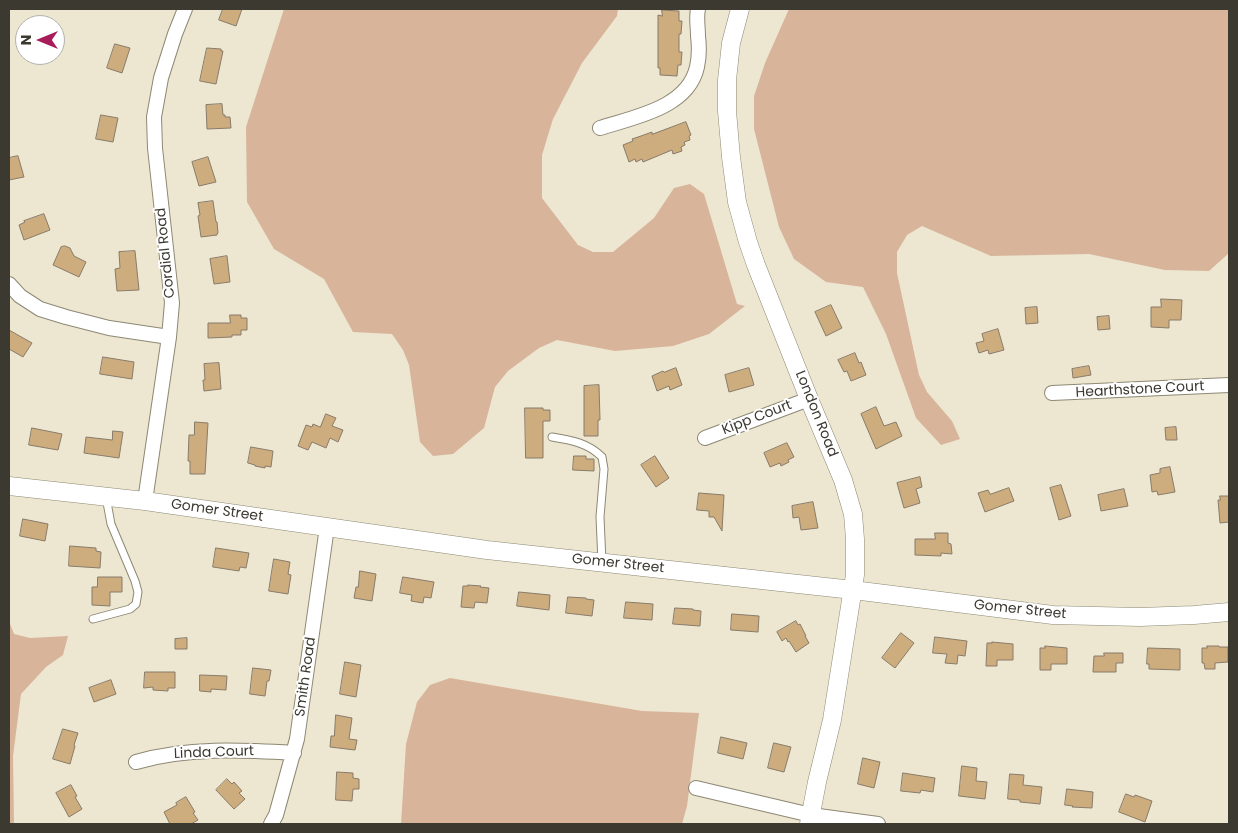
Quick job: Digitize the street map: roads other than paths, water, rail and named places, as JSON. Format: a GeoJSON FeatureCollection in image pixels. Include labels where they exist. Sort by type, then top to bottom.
{"type":"FeatureCollection","features":[{"type":"Feature","properties":{"kind":"street","name":"Cordial Road"},"geometry":{"type":"LineString","coordinates":[[144,501],[170,337],[172,303],[155,148],[154,117],[161,78],[174,34],[185,9]]}},
{"type":"Feature","properties":{"kind":"street"},"geometry":{"type":"LineString","coordinates":[[600,128],[652,112],[668,104],[684,92],[697,67],[698,35],[696,18],[698,9]]}},
{"type":"Feature","properties":{"kind":"street","name":"London Road"},"geometry":{"type":"LineString","coordinates":[[740,9],[731,43],[727,80],[731,157],[737,202],[756,264],[843,480],[853,514],[855,539],[853,590],[832,720],[810,819]]}},
{"type":"Feature","properties":{"kind":"street"},"geometry":{"type":"LineString","coordinates":[[9,284],[20,296],[40,309],[66,318],[109,328],[170,337]]}},
{"type":"Feature","properties":{"kind":"street","name":"Hearthstone Court"},"geometry":{"type":"LineString","coordinates":[[1052,394],[1229,385]]}},
{"type":"Feature","properties":{"kind":"street","name":"Kipp Court"},"geometry":{"type":"LineString","coordinates":[[705,438],[809,399]]}},
{"type":"Feature","properties":{"kind":"street","name":"Gomer Street"},"geometry":{"type":"LineString","coordinates":[[9,486],[144,501],[487,550],[853,590],[1053,615],[1140,617],[1229,612]]}},
{"type":"Feature","properties":{"kind":"street","name":"Smith Road"},"geometry":{"type":"LineString","coordinates":[[271,824],[276,814],[297,739],[327,527]]}},
{"type":"Feature","properties":{"kind":"street","name":"Linda Court"},"geometry":{"type":"LineString","coordinates":[[136,762],[155,756],[210,750],[294,753]]}},
{"type":"Feature","properties":{"kind":"street"},"geometry":{"type":"LineString","coordinates":[[696,788],[810,819],[878,824]]}},
{"type":"Feature","properties":{"kind":"lane"},"geometry":{"type":"LineString","coordinates":[[552,436],[583,444],[596,450],[602,457],[604,469],[600,517],[602,562]]}},
{"type":"Feature","properties":{"kind":"lane"},"geometry":{"type":"LineString","coordinates":[[93,619],[130,609],[136,604],[138,592],[111,524],[106,497]]}}]}
